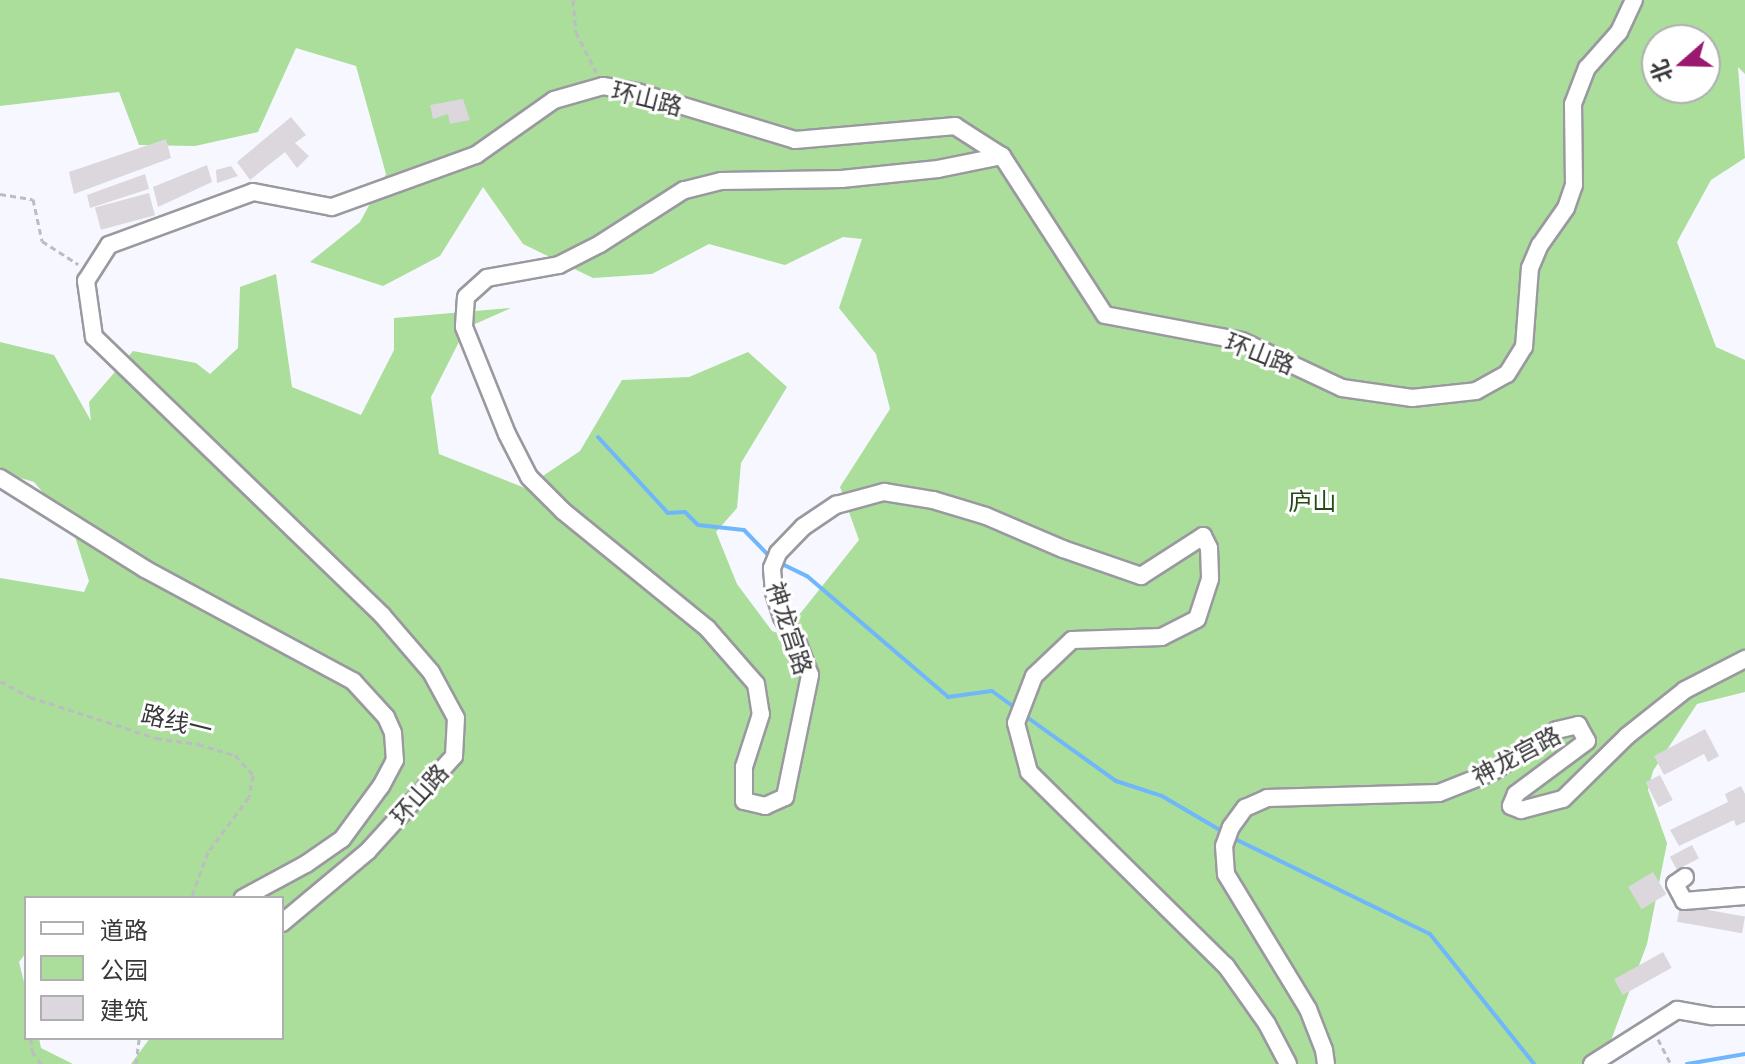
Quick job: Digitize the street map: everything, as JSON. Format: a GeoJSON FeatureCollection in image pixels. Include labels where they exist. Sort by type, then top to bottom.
{"type":"FeatureCollection","features":[{"type":"Feature","properties":{"kind":"street","name":"环山路"},"geometry":{"type":"LineString","coordinates":[[284,921],[368,851],[454,756],[456,718],[431,672],[382,615],[94,337],[86,281],[109,245],[253,192],[332,207],[476,155],[554,100],[603,86],[637,92],[795,140],[955,126],[1002,156],[1105,315],[1242,341],[1342,388],[1412,398],[1476,391],[1507,374],[1524,347],[1530,268],[1540,245],[1566,208],[1574,185],[1573,104],[1587,68],[1619,32],[1634,0]]}},
{"type":"Feature","properties":{"kind":"street","name":"神龙宫路"},"geometry":{"type":"LineString","coordinates":[[1002,156],[938,169],[842,179],[721,181],[684,190],[600,244],[559,265],[487,278],[466,297],[464,327],[507,434],[529,477],[563,511],[707,628],[756,684],[761,714],[744,767],[744,801],[765,806],[785,797],[810,675],[797,641],[782,617],[774,592],[775,561],[803,527],[836,505],[884,492],[933,500],[986,516],[1063,549],[1141,576],[1203,536],[1209,548],[1210,579],[1197,619],[1162,637],[1072,640],[1034,676],[1016,723],[1029,772],[1226,966],[1267,1024],[1288,1064]]}},
{"type":"Feature","properties":{"kind":"street","name":"环山路"},"geometry":{"type":"LineString","coordinates":[[0,478],[145,569],[353,681],[386,717],[393,733],[395,760],[381,786],[342,839],[306,864],[247,896]]}},
{"type":"Feature","properties":{"kind":"street","name":"神龙宫路"},"geometry":{"type":"LineString","coordinates":[[1326,1064],[1324,1050],[1308,1009],[1226,874],[1224,846],[1231,827],[1245,808],[1267,798],[1439,793],[1492,772],[1557,730],[1578,725],[1587,741],[1516,794],[1511,806],[1521,810],[1563,799],[1627,736],[1685,690],[1745,659]]}},
{"type":"Feature","properties":{"kind":"street"},"geometry":{"type":"LineString","coordinates":[[1685,877],[1675,884],[1684,901],[1745,896]]}},
{"type":"Feature","properties":{"kind":"street"},"geometry":{"type":"LineString","coordinates":[[1592,1064],[1677,1010],[1712,1016],[1745,1016]]}},
{"type":"Feature","properties":{"kind":"path"},"geometry":{"type":"LineString","coordinates":[[573,0],[576,32],[603,86]]}},
{"type":"Feature","properties":{"kind":"path"},"geometry":{"type":"LineString","coordinates":[[0,194],[33,199],[42,241],[91,273]]}},
{"type":"Feature","properties":{"kind":"path","name":"路线一"},"geometry":{"type":"LineString","coordinates":[[0,681],[30,697],[156,738],[198,744],[235,755],[253,775],[249,797],[208,852],[192,896]]}},
{"type":"Feature","properties":{"kind":"path"},"geometry":{"type":"LineString","coordinates":[[1651,1025],[1671,1064]]}},
{"type":"Feature","properties":{"kind":"path"},"geometry":{"type":"LineString","coordinates":[[31,1040],[32,1051],[41,1064]]}},
{"type":"Feature","properties":{"kind":"path"},"geometry":{"type":"LineString","coordinates":[[136,1064],[139,1040]]}},
{"type":"Feature","properties":{"kind":"green space","name":"庐山"},"geometry":{"type":"Polygon","coordinates":[[[0,0],[1745,0],[1745,74],[1738,67],[1745,158],[1711,180],[1677,242],[1716,347],[1745,360],[1745,692],[1697,704],[1653,771],[1648,790],[1667,843],[1647,944],[1610,1043],[1609,1064],[131,1064],[149,1040],[284,1040],[284,896],[24,896],[24,956],[19,962],[24,982],[24,1040],[39,1040],[41,1048],[73,1064],[0,1064],[0,578],[84,592],[89,581],[72,527],[34,482],[0,472],[0,342],[54,355],[91,421],[89,402],[133,351],[196,363],[210,374],[238,348],[240,287],[276,274],[292,387],[361,415],[394,350],[394,318],[511,308],[466,328],[431,397],[439,454],[525,488],[580,451],[622,380],[689,377],[748,352],[787,387],[741,463],[737,508],[716,532],[737,584],[772,631],[783,635],[859,540],[840,487],[890,409],[876,354],[839,308],[862,239],[843,237],[785,265],[709,244],[652,274],[593,278],[523,244],[483,187],[440,256],[383,286],[310,262],[360,222],[386,174],[356,66],[296,48],[258,132],[195,146],[139,145],[119,92],[0,106],[0,0]]]}},
{"type":"Feature","properties":{"kind":"building"},"geometry":{"type":"Polygon","coordinates":[[[463,99],[470,120],[450,124],[448,114],[433,119],[430,105],[463,99]]]}},
{"type":"Feature","properties":{"kind":"building"},"geometry":{"type":"Polygon","coordinates":[[[291,117],[306,135],[295,143],[309,156],[297,168],[285,152],[250,180],[237,162],[291,117]]]}},
{"type":"Feature","properties":{"kind":"building"},"geometry":{"type":"Polygon","coordinates":[[[166,139],[171,158],[74,194],[69,172],[166,139]]]}},
{"type":"Feature","properties":{"kind":"building"},"geometry":{"type":"Polygon","coordinates":[[[207,165],[212,182],[158,207],[153,187],[207,165]]]}},
{"type":"Feature","properties":{"kind":"building"},"geometry":{"type":"Polygon","coordinates":[[[231,166],[238,176],[217,183],[216,170],[231,166]]]}},
{"type":"Feature","properties":{"kind":"building"},"geometry":{"type":"Polygon","coordinates":[[[145,174],[149,189],[90,208],[87,195],[145,174]]]}},
{"type":"Feature","properties":{"kind":"building"},"geometry":{"type":"Polygon","coordinates":[[[149,193],[155,215],[101,230],[95,207],[149,193]]]}},
{"type":"Feature","properties":{"kind":"building"},"geometry":{"type":"Polygon","coordinates":[[[1705,729],[1719,756],[1708,762],[1704,754],[1664,775],[1654,756],[1705,729]]]}},
{"type":"Feature","properties":{"kind":"building"},"geometry":{"type":"Polygon","coordinates":[[[1660,775],[1673,800],[1658,807],[1646,782],[1660,775]]]}},
{"type":"Feature","properties":{"kind":"building"},"geometry":{"type":"Polygon","coordinates":[[[1741,786],[1745,794],[1745,822],[1736,826],[1734,820],[1679,846],[1670,830],[1728,802],[1725,794],[1741,786]]]}},
{"type":"Feature","properties":{"kind":"building"},"geometry":{"type":"Polygon","coordinates":[[[1692,845],[1699,858],[1677,870],[1670,857],[1692,845]]]}},
{"type":"Feature","properties":{"kind":"building"},"geometry":{"type":"Polygon","coordinates":[[[1653,872],[1666,894],[1642,909],[1628,887],[1653,872]]]}},
{"type":"Feature","properties":{"kind":"building"},"geometry":{"type":"Polygon","coordinates":[[[1680,905],[1745,916],[1742,933],[1677,922],[1680,905]]]}},
{"type":"Feature","properties":{"kind":"building"},"geometry":{"type":"Polygon","coordinates":[[[1663,952],[1672,968],[1623,995],[1614,979],[1663,952]]]}},
{"type":"Feature","properties":{"kind":"waterway"},"geometry":{"type":"LineString","coordinates":[[598,437],[668,513],[685,512],[698,525],[744,530],[772,559]]}},
{"type":"Feature","properties":{"kind":"waterway"},"geometry":{"type":"LineString","coordinates":[[780,563],[807,576],[948,697],[992,691],[1017,709]]}},
{"type":"Feature","properties":{"kind":"waterway"},"geometry":{"type":"LineString","coordinates":[[1024,715],[1116,781],[1162,796],[1225,833]]}},
{"type":"Feature","properties":{"kind":"waterway"},"geometry":{"type":"LineString","coordinates":[[1233,838],[1430,934],[1534,1064]]}},
{"type":"Feature","properties":{"kind":"waterway"},"geometry":{"type":"LineString","coordinates":[[1687,1064],[1745,1054]]}}]}
